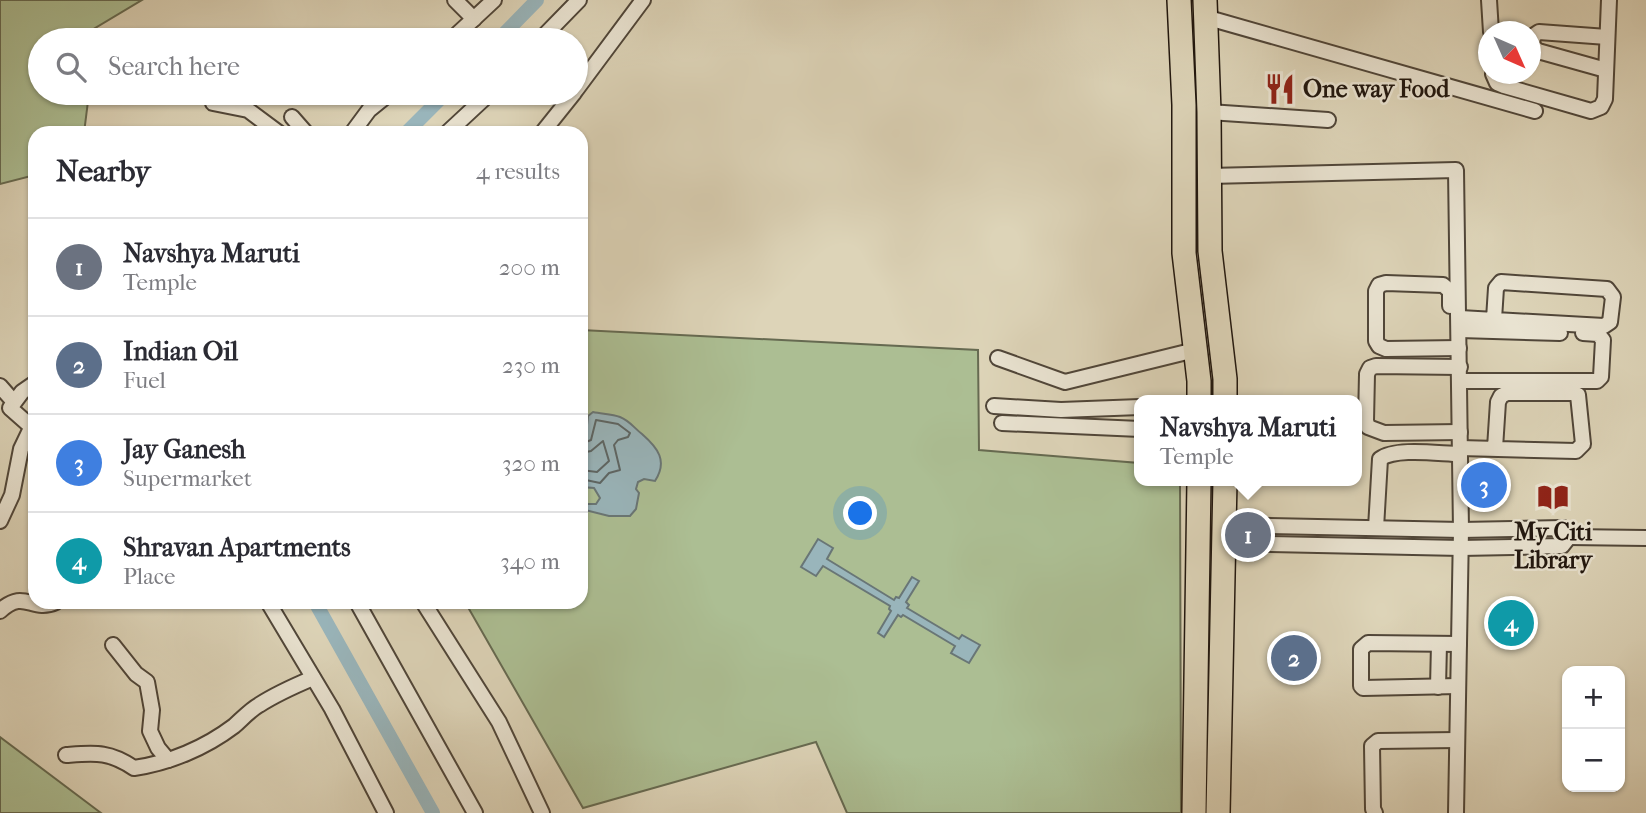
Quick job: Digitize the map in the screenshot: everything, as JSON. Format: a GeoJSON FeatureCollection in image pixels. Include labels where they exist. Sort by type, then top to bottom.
{"type":"FeatureCollection","features":[{"type":"Feature","properties":{"kind":"main road"},"geometry":{"type":"LineString","coordinates":[[1179,0],[1184,105],[1184,253],[1199,395]]}},
{"type":"Feature","properties":{"kind":"main road"},"geometry":{"type":"LineString","coordinates":[[1205,9],[1210,251],[1225,379],[1224,395]]}},
{"type":"Feature","properties":{"kind":"main road"},"geometry":{"type":"LineString","coordinates":[[1194,813],[1199,486]]}},
{"type":"Feature","properties":{"kind":"main road"},"geometry":{"type":"LineString","coordinates":[[1218,813],[1224,486]]}},
{"type":"Feature","properties":{"kind":"main road"},"geometry":{"type":"LineString","coordinates":[[1199,534],[1224,534]]}},
{"type":"Feature","properties":{"kind":"street"},"geometry":{"type":"LineString","coordinates":[[455,0],[474,19]]}},
{"type":"Feature","properties":{"kind":"street"},"geometry":{"type":"LineString","coordinates":[[464,28],[494,0]]}},
{"type":"Feature","properties":{"kind":"street"},"geometry":{"type":"LineString","coordinates":[[552,28],[579,0]]}},
{"type":"Feature","properties":{"kind":"street"},"geometry":{"type":"LineString","coordinates":[[588,74],[643,0]]}},
{"type":"Feature","properties":{"kind":"street"},"geometry":{"type":"LineString","coordinates":[[1489,0],[1490,21]]}},
{"type":"Feature","properties":{"kind":"street"},"geometry":{"type":"LineString","coordinates":[[1499,84],[1591,111],[1601,107],[1605,99],[1609,0]]}},
{"type":"Feature","properties":{"kind":"street"},"geometry":{"type":"LineString","coordinates":[[1205,9],[1535,111]]}},
{"type":"Feature","properties":{"kind":"street"},"geometry":{"type":"LineString","coordinates":[[1606,69],[1538,51],[1532,46],[1533,36],[1539,32],[1607,37]]}},
{"type":"Feature","properties":{"kind":"street"},"geometry":{"type":"LineString","coordinates":[[223,105],[248,110],[270,126]]}},
{"type":"Feature","properties":{"kind":"street"},"geometry":{"type":"LineString","coordinates":[[357,126],[375,105]]}},
{"type":"Feature","properties":{"kind":"street"},"geometry":{"type":"LineString","coordinates":[[455,126],[478,105]]}},
{"type":"Feature","properties":{"kind":"street"},"geometry":{"type":"LineString","coordinates":[[548,126],[564,105]]}},
{"type":"Feature","properties":{"kind":"street"},"geometry":{"type":"LineString","coordinates":[[1209,111],[1328,120]]}},
{"type":"Feature","properties":{"kind":"street"},"geometry":{"type":"LineString","coordinates":[[292,117],[300,126]]}},
{"type":"Feature","properties":{"kind":"street"},"geometry":{"type":"LineString","coordinates":[[1209,176],[1456,170],[1460,324],[1455,348]]}},
{"type":"Feature","properties":{"kind":"street"},"geometry":{"type":"LineString","coordinates":[[1460,324],[1494,319],[1604,326],[1610,322],[1613,297],[1607,289],[1501,282],[1496,288],[1494,319]]}},
{"type":"Feature","properties":{"kind":"street"},"geometry":{"type":"LineString","coordinates":[[1455,348],[1386,349],[1379,346],[1376,341],[1376,291],[1379,285],[1386,283],[1448,287],[1450,291],[1460,374],[1461,548],[1457,813]]}},
{"type":"Feature","properties":{"kind":"street"},"geometry":{"type":"LineString","coordinates":[[1460,324],[1598,334],[1604,341],[1601,377],[1597,381],[1460,374],[1376,366],[1370,368],[1367,374],[1368,427],[1384,433],[1460,432]]}},
{"type":"Feature","properties":{"kind":"street"},"geometry":{"type":"LineString","coordinates":[[998,358],[1065,382],[1195,350]]}},
{"type":"Feature","properties":{"kind":"street"},"geometry":{"type":"LineString","coordinates":[[0,386],[14,402]]}},
{"type":"Feature","properties":{"kind":"street"},"geometry":{"type":"LineString","coordinates":[[28,388],[10,408],[28,423]]}},
{"type":"Feature","properties":{"kind":"street"},"geometry":{"type":"LineString","coordinates":[[1377,528],[1380,459],[1385,455],[1495,448],[1576,451],[1581,449],[1583,444],[1578,396],[1572,393],[1507,393],[1501,396],[1498,402],[1495,448]]}},
{"type":"Feature","properties":{"kind":"street"},"geometry":{"type":"LineString","coordinates":[[994,406],[1061,410],[1134,407]]}},
{"type":"Feature","properties":{"kind":"street"},"geometry":{"type":"LineString","coordinates":[[1002,423],[1134,429]]}},
{"type":"Feature","properties":{"kind":"street"},"geometry":{"type":"LineString","coordinates":[[0,521],[12,495],[21,449],[28,436]]}},
{"type":"Feature","properties":{"kind":"street"},"geometry":{"type":"LineString","coordinates":[[1224,534],[1377,528],[1563,528],[1569,537]]}},
{"type":"Feature","properties":{"kind":"street"},"geometry":{"type":"LineString","coordinates":[[1224,534],[1461,548],[1562,545],[1569,537],[1646,538]]}},
{"type":"Feature","properties":{"kind":"street"},"geometry":{"type":"LineString","coordinates":[[0,611],[12,600],[28,602]]}},
{"type":"Feature","properties":{"kind":"street"},"geometry":{"type":"LineString","coordinates":[[272,609],[386,813]]}},
{"type":"Feature","properties":{"kind":"street"},"geometry":{"type":"LineString","coordinates":[[361,609],[475,813]]}},
{"type":"Feature","properties":{"kind":"street"},"geometry":{"type":"LineString","coordinates":[[427,609],[499,722],[542,813]]}},
{"type":"Feature","properties":{"kind":"street"},"geometry":{"type":"LineString","coordinates":[[1458,691],[1437,687],[1363,688],[1361,649],[1368,643],[1459,644]]}},
{"type":"Feature","properties":{"kind":"street"},"geometry":{"type":"LineString","coordinates":[[1437,687],[1439,644]]}},
{"type":"Feature","properties":{"kind":"street"},"geometry":{"type":"LineString","coordinates":[[113,645],[136,674],[147,682],[152,710],[150,732],[168,760]]}},
{"type":"Feature","properties":{"kind":"street"},"geometry":{"type":"LineString","coordinates":[[66,755],[98,752],[118,757],[134,768],[149,766],[200,748],[280,692],[313,678]]}},
{"type":"Feature","properties":{"kind":"street"},"geometry":{"type":"LineString","coordinates":[[1374,695],[1458,691]]}},
{"type":"Feature","properties":{"kind":"street"},"geometry":{"type":"LineString","coordinates":[[1374,735],[1457,738]]}},
{"type":"Feature","properties":{"kind":"street"},"geometry":{"type":"LineString","coordinates":[[1375,813],[1372,771],[1374,743],[1457,738]]}},
{"type":"Feature","properties":{"kind":"green space"},"geometry":{"type":"Polygon","coordinates":[[[0,0],[142,0],[95,28],[28,28],[28,105],[88,105],[85,126],[28,126],[28,177],[0,184],[0,0]]]}},
{"type":"Feature","properties":{"kind":"green space"},"geometry":{"type":"Polygon","coordinates":[[[588,330],[978,350],[979,450],[1134,463],[1134,486],[1180,486],[1181,813],[847,813],[816,742],[583,808],[469,609],[588,609],[588,330]]]}},
{"type":"Feature","properties":{"kind":"green space"},"geometry":{"type":"Polygon","coordinates":[[[0,737],[97,810],[101,813],[0,813],[0,737]]]}},
{"type":"Feature","properties":{"kind":"water"},"geometry":{"type":"Polygon","coordinates":[[[593,412],[627,420],[657,450],[661,461],[659,474],[655,481],[644,479],[638,482],[636,509],[630,516],[609,516],[588,511],[588,504],[596,504],[600,498],[594,488],[588,488],[588,416],[593,412]]]}},
{"type":"Feature","properties":{"kind":"water"},"geometry":{"type":"Polygon","coordinates":[[[818,539],[833,548],[827,559],[894,600],[899,598],[912,577],[919,581],[906,602],[909,605],[907,608],[959,639],[962,635],[980,645],[969,663],[951,653],[955,646],[903,615],[898,615],[884,637],[878,633],[891,611],[890,606],[823,566],[816,576],[801,567],[818,539]]]}},
{"type":"Feature","properties":{"kind":"waterway"},"geometry":{"type":"LineString","coordinates":[[510,28],[537,0]]}},
{"type":"Feature","properties":{"kind":"waterway"},"geometry":{"type":"LineString","coordinates":[[413,126],[434,105]]}},
{"type":"Feature","properties":{"kind":"waterway"},"geometry":{"type":"LineString","coordinates":[[319,609],[433,813]]}},
{"type":"Feature","properties":{"kind":"place","name":"One way Food"},"geometry":{"type":"Point","coordinates":[1280,89]}},
{"type":"Feature","properties":{"kind":"place","name":"Jay Ganesh"},"geometry":{"type":"Point","coordinates":[1484,485]}},
{"type":"Feature","properties":{"kind":"place","name":"My Citi Library"},"geometry":{"type":"Point","coordinates":[1553,497]}},
{"type":"Feature","properties":{"kind":"place","name":"Navshya Maruti"},"geometry":{"type":"Point","coordinates":[1248,535]}},
{"type":"Feature","properties":{"kind":"place","name":"Shravan Apartments"},"geometry":{"type":"Point","coordinates":[1511,623]}},
{"type":"Feature","properties":{"kind":"place","name":"Indian Oil"},"geometry":{"type":"Point","coordinates":[1294,658]}}]}
